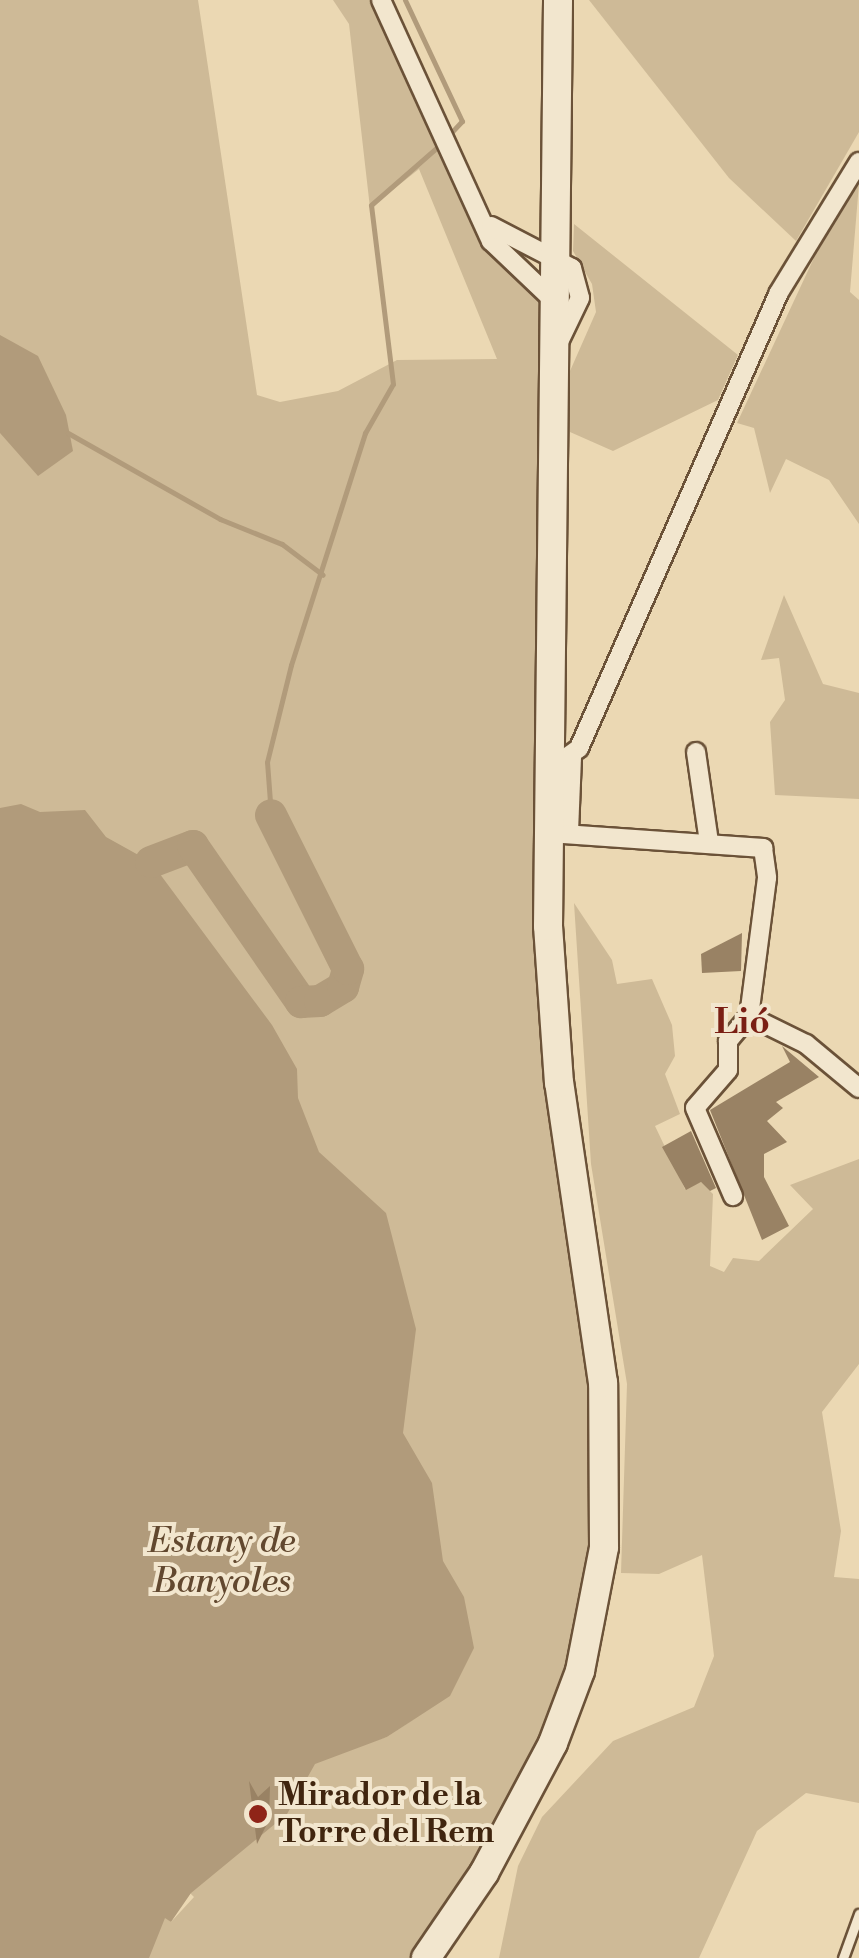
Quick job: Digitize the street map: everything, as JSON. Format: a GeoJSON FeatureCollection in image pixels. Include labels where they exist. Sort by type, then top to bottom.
{"type":"FeatureCollection","features":[{"type":"Feature","properties":{"kind":"main road"},"geometry":{"type":"LineString","coordinates":[[426,1958],[484,1873],[553,1743],[580,1671],[604,1548],[604,1406],[552,1014],[560,763],[549,734],[558,0]]}},
{"type":"Feature","properties":{"kind":"street"},"geometry":{"type":"LineString","coordinates":[[382,0],[490,241],[523,266],[554,301]]}},
{"type":"Feature","properties":{"kind":"street"},"geometry":{"type":"LineString","coordinates":[[560,763],[584,734],[778,294],[859,162]]}},
{"type":"Feature","properties":{"kind":"street"},"geometry":{"type":"LineString","coordinates":[[518,242],[555,212]]}},
{"type":"Feature","properties":{"kind":"street"},"geometry":{"type":"LineString","coordinates":[[479,216],[518,242],[554,255],[572,268],[580,298],[554,353]]}},
{"type":"Feature","properties":{"kind":"street"},"geometry":{"type":"LineString","coordinates":[[523,266],[554,255]]}},
{"type":"Feature","properties":{"kind":"street"},"geometry":{"type":"LineString","coordinates":[[549,734],[584,734]]}},
{"type":"Feature","properties":{"kind":"street"},"geometry":{"type":"LineString","coordinates":[[696,752],[709,842]]}},
{"type":"Feature","properties":{"kind":"street"},"geometry":{"type":"LineString","coordinates":[[559,833],[763,848],[767,878],[749,1016],[728,1041],[728,1070],[695,1108],[733,1196]]}},
{"type":"Feature","properties":{"kind":"street"},"geometry":{"type":"LineString","coordinates":[[749,1016],[806,1044],[859,1088]]}},
{"type":"Feature","properties":{"kind":"lane"},"geometry":{"type":"LineString","coordinates":[[843,1958],[859,1914]]}},
{"type":"Feature","properties":{"kind":"shaded area"},"geometry":{"type":"Polygon","coordinates":[[[0,0],[198,0],[257,395],[280,402],[338,391],[397,360],[497,359],[419,169],[370,208],[349,24],[333,0],[370,0],[482,241],[540,300],[535,926],[546,1085],[589,1385],[591,1546],[567,1667],[541,1737],[472,1866],[410,1958],[52,1958],[123,1879],[171,1922],[194,1897],[188,1891],[195,1793],[387,1737],[436,1704],[0,822],[0,0]]]}},
{"type":"Feature","properties":{"kind":"shaded area"},"geometry":{"type":"Polygon","coordinates":[[[589,0],[859,0],[859,132],[796,241],[729,178],[589,0]]]}},
{"type":"Feature","properties":{"kind":"shaded area"},"geometry":{"type":"Polygon","coordinates":[[[859,184],[850,292],[859,300],[859,524],[829,480],[786,459],[770,493],[754,428],[737,423],[827,230],[859,184]]]}},
{"type":"Feature","properties":{"kind":"shaded area"},"geometry":{"type":"Polygon","coordinates":[[[574,224],[738,355],[718,400],[613,451],[570,432],[570,371],[596,312],[592,284],[573,251],[574,224]]]}},
{"type":"Feature","properties":{"kind":"shaded area"},"geometry":{"type":"Polygon","coordinates":[[[784,595],[823,684],[859,693],[859,799],[775,795],[770,722],[785,700],[779,658],[761,660],[784,595]]]}},
{"type":"Feature","properties":{"kind":"shaded area"},"geometry":{"type":"Polygon","coordinates":[[[574,903],[612,960],[617,984],[652,979],[672,1025],[675,1056],[665,1074],[680,1114],[655,1126],[685,1189],[701,1182],[713,1194],[710,1266],[724,1272],[733,1258],[759,1261],[813,1209],[790,1185],[859,1159],[859,1364],[822,1412],[841,1531],[834,1577],[859,1579],[859,1803],[806,1793],[757,1831],[699,1958],[499,1958],[518,1866],[542,1817],[613,1741],[694,1707],[714,1656],[702,1555],[659,1574],[621,1573],[627,1384],[591,1164],[574,903]]]}},
{"type":"Feature","properties":{"kind":"water"},"geometry":{"type":"Polygon","coordinates":[[[0,335],[38,356],[66,415],[73,451],[38,476],[0,433],[0,335]]]}},
{"type":"Feature","properties":{"kind":"water","name":"Estany de Banyoles"},"geometry":{"type":"Polygon","coordinates":[[[21,804],[40,812],[85,810],[106,837],[151,862],[272,1025],[297,1069],[298,1098],[319,1152],[386,1213],[416,1329],[403,1433],[432,1483],[443,1561],[464,1597],[474,1648],[450,1696],[387,1737],[315,1764],[287,1814],[191,1893],[171,1922],[165,1918],[149,1958],[0,1958],[0,808],[21,804]]]}},
{"type":"Feature","properties":{"kind":"building"},"geometry":{"type":"Polygon","coordinates":[[[742,933],[741,971],[702,973],[701,954],[742,933]]]}},
{"type":"Feature","properties":{"kind":"building"},"geometry":{"type":"Polygon","coordinates":[[[782,1046],[819,1077],[776,1102],[783,1108],[767,1121],[787,1142],[764,1154],[764,1177],[789,1226],[762,1240],[710,1110],[790,1062],[782,1046]]]}},
{"type":"Feature","properties":{"kind":"building"},"geometry":{"type":"Polygon","coordinates":[[[691,1131],[716,1188],[710,1191],[701,1182],[686,1190],[662,1147],[691,1131]]]}},
{"type":"Feature","properties":{"kind":"building"},"geometry":{"type":"Polygon","coordinates":[[[249,1781],[258,1797],[270,1786],[269,1820],[257,1844],[249,1781]]]}},
{"type":"Feature","properties":{"kind":"waterway"},"geometry":{"type":"LineString","coordinates":[[405,0],[462,121],[450,134]]}},
{"type":"Feature","properties":{"kind":"waterway"},"geometry":{"type":"LineString","coordinates":[[271,815],[267,762],[291,665],[365,433],[393,384],[371,205],[442,143]]}},
{"type":"Feature","properties":{"kind":"waterway"},"geometry":{"type":"LineString","coordinates":[[68,433],[220,519],[282,544],[323,575]]}},
{"type":"Feature","properties":{"kind":"waterway"},"geometry":{"type":"LineString","coordinates":[[151,862],[193,846],[301,1002],[320,1001],[343,987],[348,969],[271,815]]}},
{"type":"Feature","properties":{"kind":"place","name":"Mirador de la Torre del Rem"},"geometry":{"type":"Point","coordinates":[258,1814]}},
{"type":"Feature","properties":{"kind":"district","name":"Lió"},"geometry":{"type":"Point","coordinates":[742,1023]}}]}
